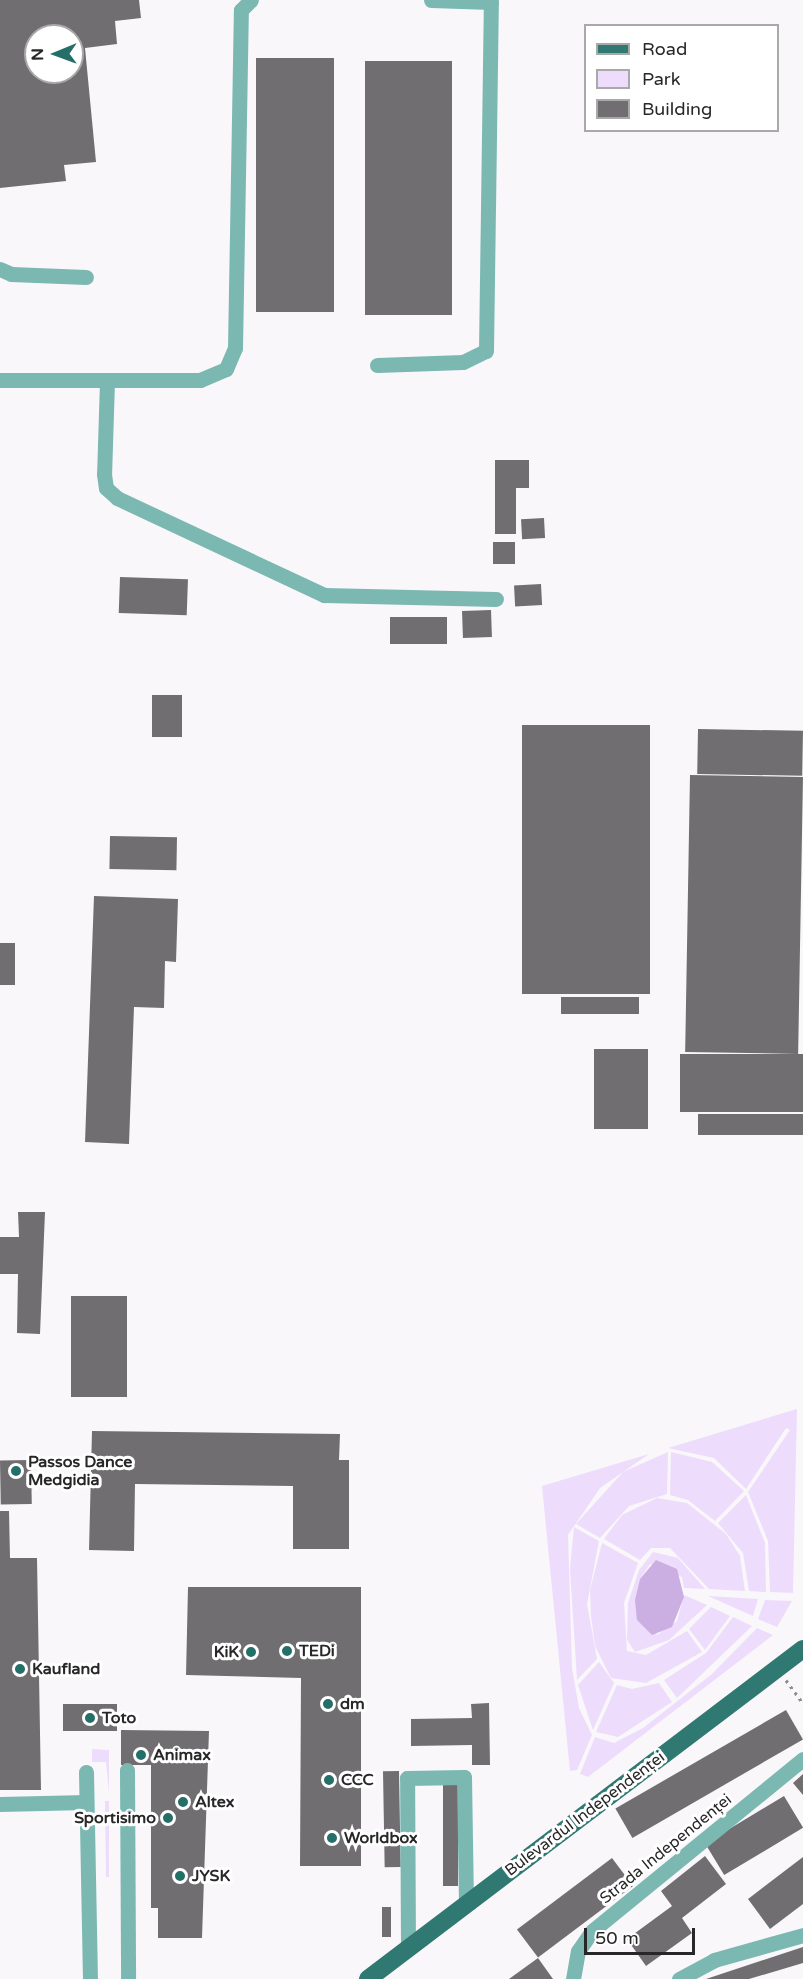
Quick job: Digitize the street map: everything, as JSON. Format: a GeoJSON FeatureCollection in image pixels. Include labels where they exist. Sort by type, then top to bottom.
{"type":"FeatureCollection","features":[{"type":"Feature","properties":{"kind":"main road","name":"Bulevardul Independenței"},"geometry":{"type":"LineString","coordinates":[[368,1979],[803,1649]]}},
{"type":"Feature","properties":{"kind":"street"},"geometry":{"type":"LineString","coordinates":[[0,380],[200,380],[226,369],[235,348],[241,10],[251,0]]}},
{"type":"Feature","properties":{"kind":"street"},"geometry":{"type":"LineString","coordinates":[[377,365],[463,363],[486,351],[491,2],[431,0]]}},
{"type":"Feature","properties":{"kind":"street"},"geometry":{"type":"LineString","coordinates":[[0,269],[86,277]]}},
{"type":"Feature","properties":{"kind":"street"},"geometry":{"type":"LineString","coordinates":[[106,381],[104,474],[106,488],[117,498],[324,596],[496,600]]}},
{"type":"Feature","properties":{"kind":"street","name":"Strada Independenței"},"geometry":{"type":"LineString","coordinates":[[573,1979],[578,1951],[592,1931],[803,1759]]}},
{"type":"Feature","properties":{"kind":"street"},"geometry":{"type":"LineString","coordinates":[[127,1770],[128,1979]]}},
{"type":"Feature","properties":{"kind":"street"},"geometry":{"type":"LineString","coordinates":[[86,1772],[90,1979]]}},
{"type":"Feature","properties":{"kind":"street"},"geometry":{"type":"LineString","coordinates":[[408,1948],[407,1778],[465,1777],[466,1904]]}},
{"type":"Feature","properties":{"kind":"street"},"geometry":{"type":"LineString","coordinates":[[0,1804],[86,1802]]}},
{"type":"Feature","properties":{"kind":"street"},"geometry":{"type":"LineString","coordinates":[[679,1979],[714,1960],[803,1935]]}},
{"type":"Feature","properties":{"kind":"path"},"geometry":{"type":"LineString","coordinates":[[777,1668],[803,1703]]}},
{"type":"Feature","properties":{"kind":"green space"},"geometry":{"type":"Polygon","coordinates":[[[797,1409],[793,1593],[770,1592],[768,1541],[748,1492],[790,1430],[786,1428],[746,1489],[714,1458],[668,1448],[797,1409]]]}},
{"type":"Feature","properties":{"kind":"green space"},"geometry":{"type":"Polygon","coordinates":[[[668,1452],[667,1494],[629,1506],[600,1538],[576,1524],[623,1472],[668,1452]]]}},
{"type":"Feature","properties":{"kind":"green space"},"geometry":{"type":"Polygon","coordinates":[[[671,1452],[712,1462],[744,1491],[715,1521],[688,1500],[670,1495],[671,1452]]]}},
{"type":"Feature","properties":{"kind":"green space"},"geometry":{"type":"Polygon","coordinates":[[[649,1454],[600,1488],[568,1535],[572,1668],[579,1708],[592,1735],[577,1770],[570,1771],[542,1486],[649,1454]]]}},
{"type":"Feature","properties":{"kind":"green space"},"geometry":{"type":"Polygon","coordinates":[[[746,1495],[765,1543],[766,1592],[749,1591],[743,1553],[718,1523],[746,1495]]]}},
{"type":"Feature","properties":{"kind":"green space"},"geometry":{"type":"Polygon","coordinates":[[[657,1498],[687,1503],[726,1534],[740,1556],[745,1591],[709,1589],[670,1548],[651,1548],[640,1560],[604,1539],[622,1515],[657,1498]]]}},
{"type":"Feature","properties":{"kind":"green space"},"geometry":{"type":"Polygon","coordinates":[[[574,1527],[599,1541],[587,1604],[597,1659],[577,1680],[570,1569],[574,1527]]]}},
{"type":"Feature","properties":{"kind":"green space"},"geometry":{"type":"Polygon","coordinates":[[[602,1543],[638,1563],[624,1603],[627,1651],[646,1655],[687,1631],[702,1652],[646,1683],[611,1678],[595,1646],[591,1616],[590,1590],[602,1543]]]}},
{"type":"Feature","properties":{"kind":"green space"},"geometry":{"type":"Polygon","coordinates":[[[653,1552],[678,1558],[705,1589],[684,1588],[682,1577],[650,1564],[640,1579],[657,1635],[677,1621],[684,1595],[707,1605],[669,1640],[635,1652],[627,1640],[628,1603],[639,1570],[653,1552]]]}},
{"type":"Feature","properties":{"kind":"green space"},"geometry":{"type":"Polygon","coordinates":[[[708,1596],[758,1599],[753,1616],[708,1596]]]}},
{"type":"Feature","properties":{"kind":"green space"},"geometry":{"type":"Polygon","coordinates":[[[765,1600],[792,1601],[777,1627],[758,1619],[765,1600]]]}},
{"type":"Feature","properties":{"kind":"green space"},"geometry":{"type":"Polygon","coordinates":[[[711,1607],[730,1616],[705,1650],[689,1629],[711,1607]]]}},
{"type":"Feature","properties":{"kind":"green space"},"geometry":{"type":"Polygon","coordinates":[[[733,1617],[752,1626],[677,1698],[664,1680],[706,1653],[733,1617]]]}},
{"type":"Feature","properties":{"kind":"green space"},"geometry":{"type":"Polygon","coordinates":[[[757,1628],[773,1635],[588,1777],[580,1774],[595,1737],[614,1743],[643,1728],[712,1674],[757,1628]]]}},
{"type":"Feature","properties":{"kind":"green space"},"geometry":{"type":"Polygon","coordinates":[[[599,1662],[614,1683],[593,1730],[578,1685],[599,1662]]]}},
{"type":"Feature","properties":{"kind":"green space"},"geometry":{"type":"Polygon","coordinates":[[[659,1683],[672,1702],[618,1737],[596,1732],[617,1685],[632,1689],[659,1683]]]}},
{"type":"Feature","properties":{"kind":"green space"},"geometry":{"type":"Polygon","coordinates":[[[92,1749],[109,1750],[109,1793],[106,1762],[92,1762],[92,1749]]]}},
{"type":"Feature","properties":{"kind":"green space"},"geometry":{"type":"Polygon","coordinates":[[[105,1801],[109,1801],[109,1877],[106,1877],[105,1801]]]}},
{"type":"Feature","properties":{"kind":"shaded area"},"geometry":{"type":"Polygon","coordinates":[[[656,1560],[677,1569],[684,1597],[672,1627],[652,1635],[637,1620],[635,1600],[640,1579],[656,1560]]]}},
{"type":"Feature","properties":{"kind":"building"},"geometry":{"type":"Polygon","coordinates":[[[0,0],[139,0],[141,18],[115,21],[117,44],[85,48],[96,162],[64,165],[66,181],[0,188],[0,0]]]}},
{"type":"Feature","properties":{"kind":"building"},"geometry":{"type":"Polygon","coordinates":[[[256,58],[334,58],[334,312],[256,312],[256,58]]]}},
{"type":"Feature","properties":{"kind":"building"},"geometry":{"type":"Polygon","coordinates":[[[365,61],[452,61],[452,315],[365,315],[365,61]]]}},
{"type":"Feature","properties":{"kind":"building"},"geometry":{"type":"Polygon","coordinates":[[[495,460],[529,460],[529,488],[516,488],[516,534],[495,534],[495,460]]]}},
{"type":"Feature","properties":{"kind":"building"},"geometry":{"type":"Polygon","coordinates":[[[544,518],[545,538],[522,539],[521,519],[544,518]]]}},
{"type":"Feature","properties":{"kind":"building"},"geometry":{"type":"Polygon","coordinates":[[[493,542],[515,542],[515,564],[493,564],[493,542]]]}},
{"type":"Feature","properties":{"kind":"building"},"geometry":{"type":"Polygon","coordinates":[[[120,577],[188,579],[187,615],[119,613],[120,577]]]}},
{"type":"Feature","properties":{"kind":"building"},"geometry":{"type":"Polygon","coordinates":[[[541,584],[542,605],[515,606],[514,585],[541,584]]]}},
{"type":"Feature","properties":{"kind":"building"},"geometry":{"type":"Polygon","coordinates":[[[491,610],[492,637],[463,638],[462,611],[491,610]]]}},
{"type":"Feature","properties":{"kind":"building"},"geometry":{"type":"Polygon","coordinates":[[[390,617],[447,617],[447,644],[390,644],[390,617]]]}},
{"type":"Feature","properties":{"kind":"building"},"geometry":{"type":"Polygon","coordinates":[[[152,695],[182,695],[182,737],[152,737],[152,695]]]}},
{"type":"Feature","properties":{"kind":"building"},"geometry":{"type":"Polygon","coordinates":[[[522,725],[650,725],[650,994],[522,994],[522,725]]]}},
{"type":"Feature","properties":{"kind":"building"},"geometry":{"type":"Polygon","coordinates":[[[698,729],[803,731],[802,776],[697,774],[698,729]]]}},
{"type":"Feature","properties":{"kind":"building"},"geometry":{"type":"Polygon","coordinates":[[[690,775],[803,777],[798,1054],[685,1052],[690,775]]]}},
{"type":"Feature","properties":{"kind":"building"},"geometry":{"type":"Polygon","coordinates":[[[110,836],[177,837],[176,870],[109,869],[110,836]]]}},
{"type":"Feature","properties":{"kind":"building"},"geometry":{"type":"Polygon","coordinates":[[[94,896],[178,899],[176,962],[165,961],[164,1008],[134,1007],[129,1144],[85,1142],[94,896]]]}},
{"type":"Feature","properties":{"kind":"building"},"geometry":{"type":"Polygon","coordinates":[[[0,943],[15,943],[15,985],[0,985],[0,943]]]}},
{"type":"Feature","properties":{"kind":"building"},"geometry":{"type":"Polygon","coordinates":[[[561,997],[639,997],[639,1014],[561,1014],[561,997]]]}},
{"type":"Feature","properties":{"kind":"building"},"geometry":{"type":"Polygon","coordinates":[[[594,1049],[648,1049],[648,1129],[594,1129],[594,1049]]]}},
{"type":"Feature","properties":{"kind":"building"},"geometry":{"type":"Polygon","coordinates":[[[680,1054],[803,1054],[803,1112],[680,1112],[680,1054]]]}},
{"type":"Feature","properties":{"kind":"building"},"geometry":{"type":"Polygon","coordinates":[[[698,1114],[803,1114],[803,1135],[698,1135],[698,1114]]]}},
{"type":"Feature","properties":{"kind":"building"},"geometry":{"type":"Polygon","coordinates":[[[18,1212],[45,1212],[40,1334],[17,1333],[18,1274],[0,1274],[0,1237],[19,1237],[18,1212]]]}},
{"type":"Feature","properties":{"kind":"building"},"geometry":{"type":"Polygon","coordinates":[[[71,1296],[127,1296],[127,1397],[71,1397],[71,1296]]]}},
{"type":"Feature","properties":{"kind":"building"},"geometry":{"type":"Polygon","coordinates":[[[92,1431],[340,1434],[339,1460],[349,1460],[349,1549],[293,1549],[293,1486],[135,1484],[134,1551],[89,1550],[92,1431]]]}},
{"type":"Feature","properties":{"kind":"building"},"geometry":{"type":"Polygon","coordinates":[[[31,1460],[32,1504],[1,1505],[0,1461],[31,1460]]]}},
{"type":"Feature","properties":{"kind":"building","name":"Kaufland"},"geometry":{"type":"Polygon","coordinates":[[[0,1511],[9,1511],[10,1558],[37,1558],[41,1790],[0,1790],[0,1511]]]}},
{"type":"Feature","properties":{"kind":"building"},"geometry":{"type":"Polygon","coordinates":[[[188,1587],[361,1587],[361,1866],[300,1866],[301,1678],[186,1675],[188,1587]]]}},
{"type":"Feature","properties":{"kind":"building"},"geometry":{"type":"Polygon","coordinates":[[[489,1703],[490,1765],[472,1765],[472,1745],[411,1746],[411,1719],[472,1718],[471,1704],[489,1703]]]}},
{"type":"Feature","properties":{"kind":"building","name":"Toto"},"geometry":{"type":"Polygon","coordinates":[[[63,1704],[117,1704],[117,1731],[63,1731],[63,1704]]]}},
{"type":"Feature","properties":{"kind":"building"},"geometry":{"type":"Polygon","coordinates":[[[786,1710],[803,1739],[632,1838],[615,1808],[786,1710]]]}},
{"type":"Feature","properties":{"kind":"building"},"geometry":{"type":"Polygon","coordinates":[[[121,1730],[209,1731],[202,1938],[158,1938],[158,1908],[151,1908],[151,1765],[121,1765],[121,1730]]]}},
{"type":"Feature","properties":{"kind":"building"},"geometry":{"type":"Polygon","coordinates":[[[383,1771],[399,1771],[401,1867],[385,1867],[383,1771]]]}},
{"type":"Feature","properties":{"kind":"building"},"geometry":{"type":"Polygon","coordinates":[[[803,1774],[803,1795],[793,1783],[803,1774]]]}},
{"type":"Feature","properties":{"kind":"building"},"geometry":{"type":"Polygon","coordinates":[[[443,1779],[458,1779],[458,1886],[443,1886],[443,1779]]]}},
{"type":"Feature","properties":{"kind":"building"},"geometry":{"type":"Polygon","coordinates":[[[784,1796],[803,1828],[724,1875],[705,1843],[784,1796]]]}},
{"type":"Feature","properties":{"kind":"building"},"geometry":{"type":"Polygon","coordinates":[[[705,1856],[726,1884],[682,1918],[692,1933],[646,1966],[627,1939],[672,1906],[661,1891],[705,1856]]]}},
{"type":"Feature","properties":{"kind":"building"},"geometry":{"type":"Polygon","coordinates":[[[803,1857],[803,1904],[770,1929],[748,1899],[803,1857]]]}},
{"type":"Feature","properties":{"kind":"building"},"geometry":{"type":"Polygon","coordinates":[[[612,1858],[633,1886],[538,1958],[517,1930],[612,1858]]]}},
{"type":"Feature","properties":{"kind":"building"},"geometry":{"type":"Polygon","coordinates":[[[382,1907],[391,1907],[391,1937],[382,1937],[382,1907]]]}},
{"type":"Feature","properties":{"kind":"building"},"geometry":{"type":"Polygon","coordinates":[[[803,1947],[803,1963],[749,1979],[706,1979],[803,1947]]]}},
{"type":"Feature","properties":{"kind":"building"},"geometry":{"type":"Polygon","coordinates":[[[538,1958],[553,1979],[509,1979],[538,1958]]]}},
{"type":"Feature","properties":{"kind":"place","name":"Passos Dance Medgidia"},"geometry":{"type":"Point","coordinates":[16,1471]}},
{"type":"Feature","properties":{"kind":"place","name":"TEDi"},"geometry":{"type":"Point","coordinates":[287,1651]}},
{"type":"Feature","properties":{"kind":"place","name":"KiK"},"geometry":{"type":"Point","coordinates":[251,1652]}},
{"type":"Feature","properties":{"kind":"place","name":"Kaufland"},"geometry":{"type":"Point","coordinates":[20,1669]}},
{"type":"Feature","properties":{"kind":"place","name":"dm"},"geometry":{"type":"Point","coordinates":[328,1704]}},
{"type":"Feature","properties":{"kind":"place","name":"Toto"},"geometry":{"type":"Point","coordinates":[90,1718]}},
{"type":"Feature","properties":{"kind":"place","name":"Animax"},"geometry":{"type":"Point","coordinates":[141,1755]}},
{"type":"Feature","properties":{"kind":"place","name":"CCC"},"geometry":{"type":"Point","coordinates":[329,1780]}},
{"type":"Feature","properties":{"kind":"place","name":"Altex"},"geometry":{"type":"Point","coordinates":[183,1802]}},
{"type":"Feature","properties":{"kind":"place","name":"Sportisimo"},"geometry":{"type":"Point","coordinates":[168,1818]}},
{"type":"Feature","properties":{"kind":"place","name":"Worldbox"},"geometry":{"type":"Point","coordinates":[332,1838]}},
{"type":"Feature","properties":{"kind":"place","name":"JYSK"},"geometry":{"type":"Point","coordinates":[180,1876]}}]}
